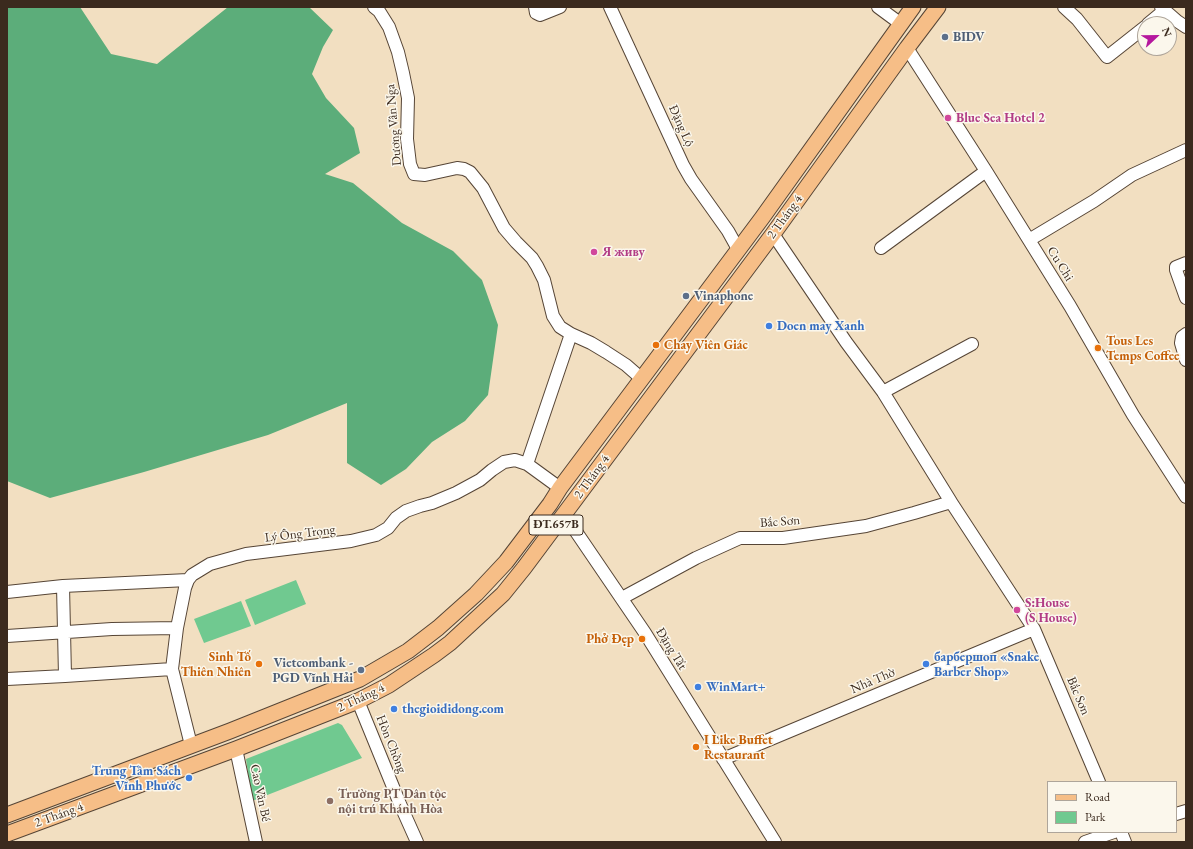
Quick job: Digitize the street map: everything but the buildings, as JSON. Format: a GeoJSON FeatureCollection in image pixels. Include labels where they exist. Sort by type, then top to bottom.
{"type":"FeatureCollection","features":[{"type":"Feature","properties":{"kind":"main road","name":"2 Tháng 4"},"geometry":{"type":"LineString","coordinates":[[7,815],[230,731],[360,679],[408,651],[438,628],[476,594],[506,562],[762,218],[913,7]]}},
{"type":"Feature","properties":{"kind":"main road","name":"2 Tháng 4"},"geometry":{"type":"LineString","coordinates":[[7,834],[236,749],[358,701],[394,681],[450,643],[503,594],[524,568],[773,234],[938,7]]}},
{"type":"Feature","properties":{"kind":"main road"},"geometry":{"type":"LineString","coordinates":[[762,218],[773,234]]}},
{"type":"Feature","properties":{"kind":"main road"},"geometry":{"type":"LineString","coordinates":[[550,504],[564,514]]}},
{"type":"Feature","properties":{"kind":"main road"},"geometry":{"type":"LineString","coordinates":[[358,701],[360,679]]}},
{"type":"Feature","properties":{"kind":"street","name":"Dương Vân Nga"},"geometry":{"type":"LineString","coordinates":[[374,7],[379,11],[389,27],[398,52],[408,98],[408,139],[410,164],[414,174],[425,175],[457,168],[470,172],[488,196],[504,228],[532,258],[537,266],[544,280],[554,316],[560,327],[606,352],[626,365],[642,379]]}},
{"type":"Feature","properties":{"kind":"street"},"geometry":{"type":"LineString","coordinates":[[535,7],[536,13],[540,15],[560,7]]}},
{"type":"Feature","properties":{"kind":"street","name":"Đặng Lộ"},"geometry":{"type":"LineString","coordinates":[[610,7],[683,165],[691,179],[728,231],[738,249]]}},
{"type":"Feature","properties":{"kind":"street"},"geometry":{"type":"LineString","coordinates":[[878,7],[901,24]]}},
{"type":"Feature","properties":{"kind":"street"},"geometry":{"type":"LineString","coordinates":[[1064,7],[1077,19],[1107,57],[1137,33]]}},
{"type":"Feature","properties":{"kind":"street"},"geometry":{"type":"LineString","coordinates":[[1163,9],[1186,27]]}},
{"type":"Feature","properties":{"kind":"street","name":"Cu Chi"},"geometry":{"type":"LineString","coordinates":[[907,48],[1029,240],[1070,306],[1133,414],[1186,497]]}},
{"type":"Feature","properties":{"kind":"street"},"geometry":{"type":"LineString","coordinates":[[1029,240],[1094,201],[1132,175],[1186,150]]}},
{"type":"Feature","properties":{"kind":"street"},"geometry":{"type":"LineString","coordinates":[[881,248],[986,171]]}},
{"type":"Feature","properties":{"kind":"street","name":"Bắc Sơn"},"geometry":{"type":"LineString","coordinates":[[773,234],[846,342],[883,392],[951,502],[1034,629],[1099,781]]}},
{"type":"Feature","properties":{"kind":"street"},"geometry":{"type":"LineString","coordinates":[[1181,265],[1176,270],[1186,298]]}},
{"type":"Feature","properties":{"kind":"street"},"geometry":{"type":"LineString","coordinates":[[527,464],[571,334]]}},
{"type":"Feature","properties":{"kind":"street"},"geometry":{"type":"LineString","coordinates":[[1186,334],[1180,343],[1186,360]]}},
{"type":"Feature","properties":{"kind":"street"},"geometry":{"type":"LineString","coordinates":[[883,392],[972,344]]}},
{"type":"Feature","properties":{"kind":"street","name":"Lý Ông Trọng"},"geometry":{"type":"LineString","coordinates":[[188,580],[192,575],[210,564],[246,554],[351,542],[376,535],[388,528],[396,518],[406,512],[456,493],[480,480],[504,462],[515,460],[527,464],[560,488]]}},
{"type":"Feature","properties":{"kind":"street","name":"Bắc Sơn"},"geometry":{"type":"LineString","coordinates":[[622,598],[696,558],[740,538],[783,538],[866,526],[914,514],[951,502]]}},
{"type":"Feature","properties":{"kind":"street","name":"Đặng Tất"},"geometry":{"type":"LineString","coordinates":[[564,514],[645,633],[775,842]]}},
{"type":"Feature","properties":{"kind":"street"},"geometry":{"type":"LineString","coordinates":[[7,592],[62,586],[188,580],[177,628],[172,669],[191,745]]}},
{"type":"Feature","properties":{"kind":"street"},"geometry":{"type":"LineString","coordinates":[[62,586],[65,676]]}},
{"type":"Feature","properties":{"kind":"street"},"geometry":{"type":"LineString","coordinates":[[7,636],[112,629],[177,628]]}},
{"type":"Feature","properties":{"kind":"street","name":"Nhà Thờ"},"geometry":{"type":"LineString","coordinates":[[723,759],[1034,629]]}},
{"type":"Feature","properties":{"kind":"street"},"geometry":{"type":"LineString","coordinates":[[7,679],[172,669]]}},
{"type":"Feature","properties":{"kind":"street","name":"Hòn Chồng"},"geometry":{"type":"LineString","coordinates":[[358,701],[417,842]]}},
{"type":"Feature","properties":{"kind":"street","name":"Cao Văn Bé"},"geometry":{"type":"LineString","coordinates":[[236,749],[256,842]]}},
{"type":"Feature","properties":{"kind":"street"},"geometry":{"type":"LineString","coordinates":[[1085,842],[1111,833]]}},
{"type":"Feature","properties":{"kind":"green space"},"geometry":{"type":"Polygon","coordinates":[[[7,7],[80,7],[111,54],[157,64],[228,7],[309,7],[333,30],[323,47],[312,74],[326,98],[354,128],[360,153],[325,174],[353,183],[402,223],[453,251],[482,280],[498,325],[488,395],[465,421],[432,442],[406,469],[381,485],[347,463],[347,403],[268,435],[50,498],[7,481],[7,7]]]}},
{"type":"Feature","properties":{"kind":"green space"},"geometry":{"type":"Polygon","coordinates":[[[296,580],[306,604],[255,625],[245,600],[296,580]]]}},
{"type":"Feature","properties":{"kind":"green space"},"geometry":{"type":"Polygon","coordinates":[[[241,601],[251,626],[204,643],[194,619],[241,601]]]}},
{"type":"Feature","properties":{"kind":"green space"},"geometry":{"type":"Polygon","coordinates":[[[338,723],[342,725],[362,758],[252,801],[246,759],[338,723]]]}},
{"type":"Feature","properties":{"kind":"place","name":"BIDV"},"geometry":{"type":"Point","coordinates":[945,37]}},
{"type":"Feature","properties":{"kind":"place","name":"Blue Sea Hotel 2"},"geometry":{"type":"Point","coordinates":[948,118]}},
{"type":"Feature","properties":{"kind":"place","name":"Я живу"},"geometry":{"type":"Point","coordinates":[594,252]}},
{"type":"Feature","properties":{"kind":"place","name":"Vinaphone"},"geometry":{"type":"Point","coordinates":[686,296]}},
{"type":"Feature","properties":{"kind":"place","name":"Doen may Xanh"},"geometry":{"type":"Point","coordinates":[769,326]}},
{"type":"Feature","properties":{"kind":"place","name":"Chay Viên Giác"},"geometry":{"type":"Point","coordinates":[656,345]}},
{"type":"Feature","properties":{"kind":"place","name":"Tous Les Temps Coffee"},"geometry":{"type":"Point","coordinates":[1098,348]}},
{"type":"Feature","properties":{"kind":"place","name":"S:House (S House)"},"geometry":{"type":"Point","coordinates":[1017,610]}},
{"type":"Feature","properties":{"kind":"place","name":"Phở Đẹp"},"geometry":{"type":"Point","coordinates":[642,639]}},
{"type":"Feature","properties":{"kind":"place","name":"Sinh Tố Thiên Nhiên"},"geometry":{"type":"Point","coordinates":[259,664]}},
{"type":"Feature","properties":{"kind":"place","name":"барбершоп «Snake Barber Shop»"},"geometry":{"type":"Point","coordinates":[926,664]}},
{"type":"Feature","properties":{"kind":"place","name":"Vietcombank - PGD Vĩnh Hải"},"geometry":{"type":"Point","coordinates":[361,670]}},
{"type":"Feature","properties":{"kind":"place","name":"WinMart+"},"geometry":{"type":"Point","coordinates":[698,687]}},
{"type":"Feature","properties":{"kind":"place","name":"thegioididong.com"},"geometry":{"type":"Point","coordinates":[394,709]}},
{"type":"Feature","properties":{"kind":"place","name":"I Like Buffet Restaurant"},"geometry":{"type":"Point","coordinates":[696,747]}},
{"type":"Feature","properties":{"kind":"place","name":"Trung Tâm Sách Vĩnh Phước"},"geometry":{"type":"Point","coordinates":[189,778]}},
{"type":"Feature","properties":{"kind":"place","name":"Trường PT Dân tộc nội trú Khánh Hòa"},"geometry":{"type":"Point","coordinates":[330,801]}}]}
